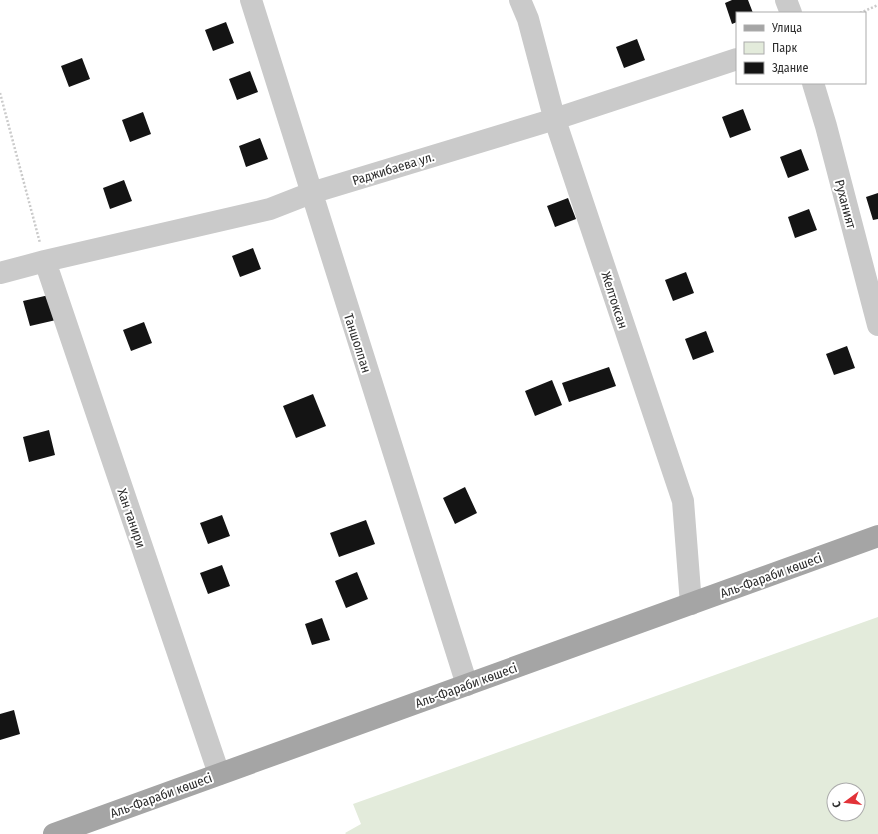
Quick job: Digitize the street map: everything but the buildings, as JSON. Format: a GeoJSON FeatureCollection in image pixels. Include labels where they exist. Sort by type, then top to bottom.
{"type":"FeatureCollection","features":[{"type":"Feature","properties":{"kind":"main road","name":"Аль-Фараби көшесі"},"geometry":{"type":"LineString","coordinates":[[54,834],[878,536]]}},
{"type":"Feature","properties":{"kind":"street","name":"Таншолпан"},"geometry":{"type":"LineString","coordinates":[[251,0],[467,685]]}},
{"type":"Feature","properties":{"kind":"street","name":"Желтоксан"},"geometry":{"type":"LineString","coordinates":[[520,0],[528,19],[555,119],[683,500],[691,604]]}},
{"type":"Feature","properties":{"kind":"street"},"geometry":{"type":"LineString","coordinates":[[786,0],[791,12]]}},
{"type":"Feature","properties":{"kind":"street","name":"Раджибаева ул."},"geometry":{"type":"LineString","coordinates":[[0,273],[45,261],[270,209],[311,193],[555,119],[736,59]]}},
{"type":"Feature","properties":{"kind":"street","name":"Руханият"},"geometry":{"type":"LineString","coordinates":[[813,84],[826,126],[878,325]]}},
{"type":"Feature","properties":{"kind":"street","name":"Хан танири"},"geometry":{"type":"LineString","coordinates":[[45,261],[219,774]]}},
{"type":"Feature","properties":{"kind":"path"},"geometry":{"type":"LineString","coordinates":[[863,12],[878,6]]}},
{"type":"Feature","properties":{"kind":"path"},"geometry":{"type":"LineString","coordinates":[[0,93],[45,261]]}},
{"type":"Feature","properties":{"kind":"green space"},"geometry":{"type":"Polygon","coordinates":[[[878,617],[878,834],[345,833],[361,824],[353,804],[878,617]]]}}]}
